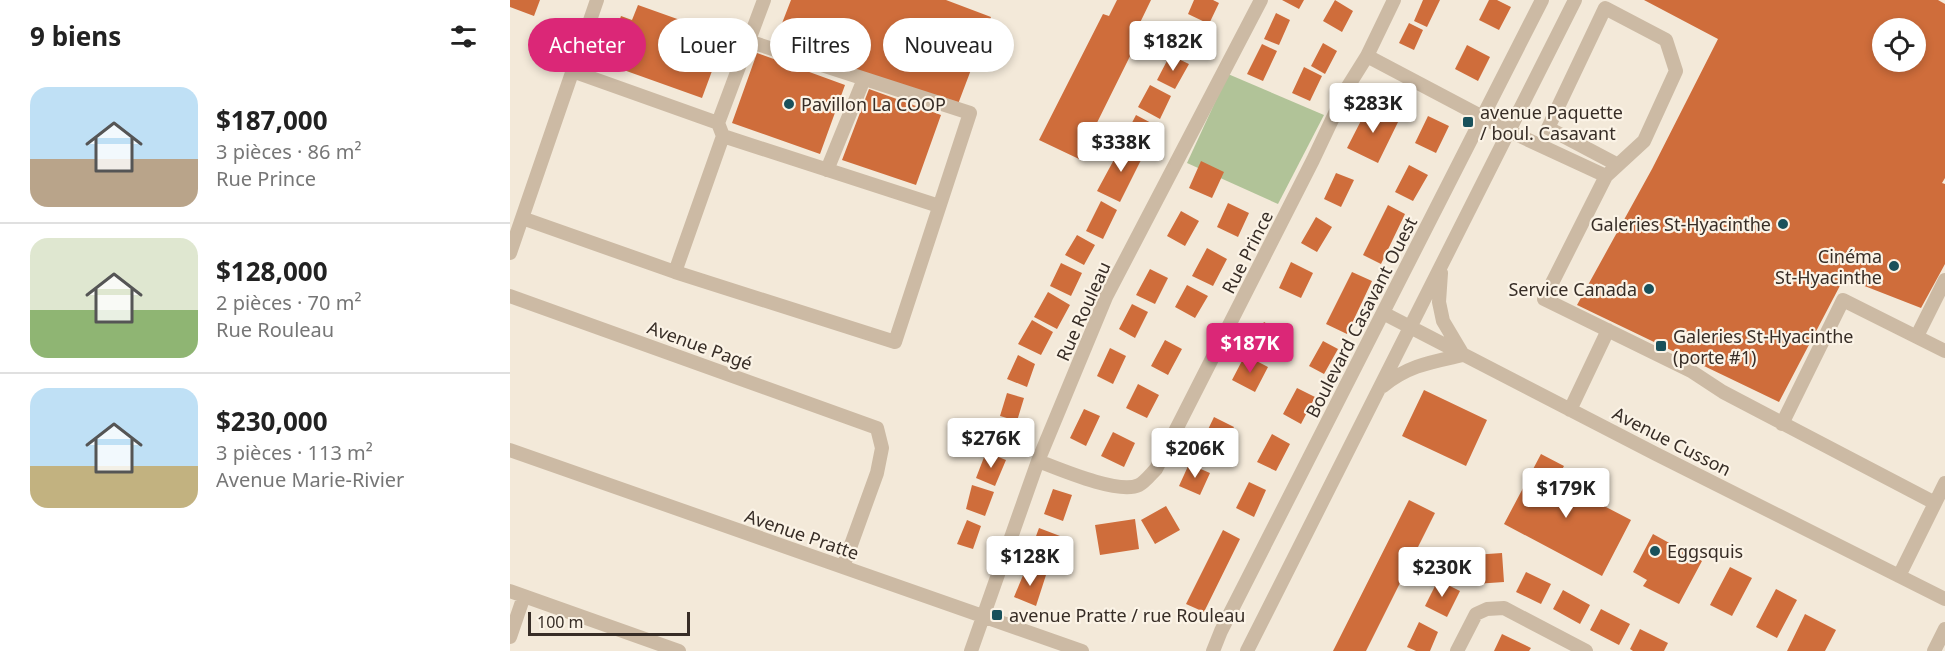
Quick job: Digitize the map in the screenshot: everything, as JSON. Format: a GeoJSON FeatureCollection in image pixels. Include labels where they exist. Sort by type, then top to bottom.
{"type":"FeatureCollection","features":[{"type":"Feature","properties":{"kind":"street"},"geometry":{"type":"LineString","coordinates":[[591,18],[597,0]]}},
{"type":"Feature","properties":{"kind":"street"},"geometry":{"type":"LineString","coordinates":[[757,18],[764,0]]}},
{"type":"Feature","properties":{"kind":"street","name":"Rue Prince"},"geometry":{"type":"LineString","coordinates":[[1038,461],[1104,484],[1129,488],[1140,485],[1156,469],[1313,160],[1347,88],[1367,56],[1394,0]]}},
{"type":"Feature","properties":{"kind":"street","name":"Boulevard Casavant Ouest"},"geometry":{"type":"LineString","coordinates":[[1213,651],[1221,631],[1542,0]]}},
{"type":"Feature","properties":{"kind":"street"},"geometry":{"type":"LineString","coordinates":[[1247,651],[1575,0]]}},
{"type":"Feature","properties":{"kind":"street","name":"Rue Rouleau"},"geometry":{"type":"LineString","coordinates":[[971,651],[1038,461],[1106,297],[1255,3]]}},
{"type":"Feature","properties":{"kind":"street"},"geometry":{"type":"LineString","coordinates":[[1618,165],[1548,128],[1606,4],[1666,40],[1676,71],[1644,141],[1618,165],[1606,176],[1544,299],[1691,371],[1723,392],[1782,424],[1935,503]]}},
{"type":"Feature","properties":{"kind":"street"},"geometry":{"type":"LineString","coordinates":[[522,218],[675,272],[895,342],[970,113],[758,44]]}},
{"type":"Feature","properties":{"kind":"street"},"geometry":{"type":"LineString","coordinates":[[1367,56],[1483,118],[1606,176]]}},
{"type":"Feature","properties":{"kind":"street"},"geometry":{"type":"LineString","coordinates":[[510,253],[572,72]]}},
{"type":"Feature","properties":{"kind":"street"},"geometry":{"type":"LineString","coordinates":[[575,72],[827,170],[939,206]]}},
{"type":"Feature","properties":{"kind":"street"},"geometry":{"type":"LineString","coordinates":[[675,272],[738,72]]}},
{"type":"Feature","properties":{"kind":"street"},"geometry":{"type":"LineString","coordinates":[[827,170],[864,79]]}},
{"type":"Feature","properties":{"kind":"street"},"geometry":{"type":"LineString","coordinates":[[1380,389],[1397,375],[1414,366],[1463,355],[1443,321],[1438,302],[1441,266]]}},
{"type":"Feature","properties":{"kind":"street"},"geometry":{"type":"LineString","coordinates":[[1917,336],[1945,280]]}},
{"type":"Feature","properties":{"kind":"street","name":"Avenue Pagé"},"geometry":{"type":"LineString","coordinates":[[510,297],[877,428],[882,448],[877,473],[843,567]]}},
{"type":"Feature","properties":{"kind":"street"},"geometry":{"type":"LineString","coordinates":[[1782,424],[1843,300],[1945,351]]}},
{"type":"Feature","properties":{"kind":"street","name":"Avenue Cusson"},"geometry":{"type":"LineString","coordinates":[[1383,313],[1945,599]]}},
{"type":"Feature","properties":{"kind":"street"},"geometry":{"type":"LineString","coordinates":[[1570,410],[1608,330]]}},
{"type":"Feature","properties":{"kind":"street","name":"Avenue Pratte"},"geometry":{"type":"LineString","coordinates":[[510,450],[1082,651]]}},
{"type":"Feature","properties":{"kind":"street"},"geometry":{"type":"LineString","coordinates":[[1899,576],[1945,483]]}},
{"type":"Feature","properties":{"kind":"street"},"geometry":{"type":"LineString","coordinates":[[510,591],[647,646],[679,651]]}},
{"type":"Feature","properties":{"kind":"street"},"geometry":{"type":"LineString","coordinates":[[510,637],[524,596]]}},
{"type":"Feature","properties":{"kind":"street"},"geometry":{"type":"LineString","coordinates":[[1457,651],[1476,614],[1487,609],[1504,608],[1586,651]]}},
{"type":"Feature","properties":{"kind":"street"},"geometry":{"type":"LineString","coordinates":[[1934,651],[1945,629]]}},
{"type":"Feature","properties":{"kind":"street"},"geometry":{"type":"LineString","coordinates":[[1206,651],[1221,631]]}},
{"type":"Feature","properties":{"kind":"green space"},"geometry":{"type":"Polygon","coordinates":[[[1228,74],[1324,115],[1278,204],[1187,163],[1228,74]]]}},
{"type":"Feature","properties":{"kind":"building"},"geometry":{"type":"Polygon","coordinates":[[[510,0],[540,0],[534,16],[510,7],[510,0]]]}},
{"type":"Feature","properties":{"kind":"building"},"geometry":{"type":"Polygon","coordinates":[[[791,0],[946,0],[991,17],[883,18],[883,72],[970,72],[955,112],[849,72],[871,72],[871,18],[784,18],[791,0]]]}},
{"type":"Feature","properties":{"kind":"building"},"geometry":{"type":"Polygon","coordinates":[[[1117,0],[1151,0],[1136,31],[1140,36],[1079,159],[1039,140],[1103,14],[1109,16],[1117,0]]]}},
{"type":"Feature","properties":{"kind":"building"},"geometry":{"type":"Polygon","coordinates":[[[1194,0],[1213,0],[1219,3],[1209,24],[1188,14],[1194,0]]]}},
{"type":"Feature","properties":{"kind":"building"},"geometry":{"type":"Polygon","coordinates":[[[1282,0],[1304,0],[1299,9],[1282,0]]]}},
{"type":"Feature","properties":{"kind":"building"},"geometry":{"type":"Polygon","coordinates":[[[1335,0],[1353,11],[1342,32],[1323,21],[1335,0]]]}},
{"type":"Feature","properties":{"kind":"building"},"geometry":{"type":"Polygon","coordinates":[[[1423,0],[1440,0],[1427,27],[1414,21],[1423,0]]]}},
{"type":"Feature","properties":{"kind":"building"},"geometry":{"type":"Polygon","coordinates":[[[1489,0],[1497,0],[1511,7],[1499,30],[1479,20],[1489,0]]]}},
{"type":"Feature","properties":{"kind":"building","name":"Galeries St-Hyacinthe"},"geometry":{"type":"Polygon","coordinates":[[[1644,0],[1938,0],[1945,4],[1945,178],[1942,183],[1945,184],[1945,264],[1921,308],[1844,278],[1779,402],[1577,305],[1652,169],[1718,39],[1644,0]]]}},
{"type":"Feature","properties":{"kind":"building"},"geometry":{"type":"Polygon","coordinates":[[[638,5],[674,18],[658,18],[658,72],[712,72],[702,98],[629,72],[646,72],[646,18],[633,18],[638,5]]]}},
{"type":"Feature","properties":{"kind":"building"},"geometry":{"type":"Polygon","coordinates":[[[1276,13],[1290,20],[1279,45],[1264,39],[1276,13]]]}},
{"type":"Feature","properties":{"kind":"building"},"geometry":{"type":"Polygon","coordinates":[[[1188,22],[1207,31],[1193,59],[1174,50],[1188,22]]]}},
{"type":"Feature","properties":{"kind":"building"},"geometry":{"type":"Polygon","coordinates":[[[1409,23],[1423,30],[1414,50],[1399,43],[1409,23]]]}},
{"type":"Feature","properties":{"kind":"building"},"geometry":{"type":"Polygon","coordinates":[[[1323,43],[1337,51],[1325,74],[1311,66],[1323,43]]]}},
{"type":"Feature","properties":{"kind":"building"},"geometry":{"type":"Polygon","coordinates":[[[1262,44],[1277,51],[1263,81],[1247,74],[1262,44]]]}},
{"type":"Feature","properties":{"kind":"building"},"geometry":{"type":"Polygon","coordinates":[[[1467,45],[1490,57],[1478,81],[1455,69],[1467,45]]]}},
{"type":"Feature","properties":{"kind":"building","name":"Pavillon La COOP"},"geometry":{"type":"Polygon","coordinates":[[[758,53],[770,58],[770,72],[809,72],[845,85],[820,154],[732,123],[750,72],[758,72],[758,53]]]}},
{"type":"Feature","properties":{"kind":"building"},"geometry":{"type":"Polygon","coordinates":[[[1170,55],[1189,64],[1175,89],[1157,80],[1170,55]]]}},
{"type":"Feature","properties":{"kind":"building"},"geometry":{"type":"Polygon","coordinates":[[[1304,67],[1322,76],[1310,101],[1292,93],[1304,67]]]}},
{"type":"Feature","properties":{"kind":"building"},"geometry":{"type":"Polygon","coordinates":[[[1150,85],[1171,96],[1160,119],[1138,107],[1150,85]]]}},
{"type":"Feature","properties":{"kind":"building"},"geometry":{"type":"Polygon","coordinates":[[[869,89],[941,115],[916,185],[842,160],[869,89]]]}},
{"type":"Feature","properties":{"kind":"building"},"geometry":{"type":"Polygon","coordinates":[[[1369,105],[1399,120],[1378,163],[1347,148],[1369,105]]]}},
{"type":"Feature","properties":{"kind":"building"},"geometry":{"type":"Polygon","coordinates":[[[1136,115],[1157,126],[1146,147],[1125,136],[1136,115]]]}},
{"type":"Feature","properties":{"kind":"building"},"geometry":{"type":"Polygon","coordinates":[[[1428,116],[1449,126],[1436,153],[1415,143],[1428,116]]]}},
{"type":"Feature","properties":{"kind":"building"},"geometry":{"type":"Polygon","coordinates":[[[1123,143],[1144,154],[1120,202],[1097,191],[1123,143]]]}},
{"type":"Feature","properties":{"kind":"building"},"geometry":{"type":"Polygon","coordinates":[[[1201,161],[1224,172],[1212,198],[1189,188],[1201,161]]]}},
{"type":"Feature","properties":{"kind":"building"},"geometry":{"type":"Polygon","coordinates":[[[1409,165],[1428,175],[1413,201],[1395,192],[1409,165]]]}},
{"type":"Feature","properties":{"kind":"building"},"geometry":{"type":"Polygon","coordinates":[[[1336,173],[1354,180],[1341,207],[1324,199],[1336,173]]]}},
{"type":"Feature","properties":{"kind":"building"},"geometry":{"type":"Polygon","coordinates":[[[1101,201],[1117,210],[1103,239],[1086,231],[1101,201]]]}},
{"type":"Feature","properties":{"kind":"building"},"geometry":{"type":"Polygon","coordinates":[[[1228,203],[1249,213],[1238,237],[1217,227],[1228,203]]]}},
{"type":"Feature","properties":{"kind":"building"},"geometry":{"type":"Polygon","coordinates":[[[1388,205],[1405,214],[1381,264],[1363,255],[1388,205]]]}},
{"type":"Feature","properties":{"kind":"building"},"geometry":{"type":"Polygon","coordinates":[[[1181,211],[1199,221],[1185,246],[1167,236],[1181,211]]]}},
{"type":"Feature","properties":{"kind":"building"},"geometry":{"type":"Polygon","coordinates":[[[1316,217],[1332,227],[1317,252],[1301,243],[1316,217]]]}},
{"type":"Feature","properties":{"kind":"building"},"geometry":{"type":"Polygon","coordinates":[[[1077,235],[1095,245],[1084,265],[1065,255],[1077,235]]]}},
{"type":"Feature","properties":{"kind":"building"},"geometry":{"type":"Polygon","coordinates":[[[1207,248],[1227,259],[1213,286],[1192,276],[1207,248]]]}},
{"type":"Feature","properties":{"kind":"building"},"geometry":{"type":"Polygon","coordinates":[[[1291,262],[1313,273],[1301,298],[1279,288],[1291,262]]]}},
{"type":"Feature","properties":{"kind":"building"},"geometry":{"type":"Polygon","coordinates":[[[1061,263],[1082,273],[1071,296],[1050,286],[1061,263]]]}},
{"type":"Feature","properties":{"kind":"building"},"geometry":{"type":"Polygon","coordinates":[[[1150,269],[1168,278],[1155,304],[1136,295],[1150,269]]]}},
{"type":"Feature","properties":{"kind":"building"},"geometry":{"type":"Polygon","coordinates":[[[1352,272],[1372,281],[1347,334],[1326,324],[1352,272]]]}},
{"type":"Feature","properties":{"kind":"building"},"geometry":{"type":"Polygon","coordinates":[[[1187,285],[1208,296],[1195,318],[1175,307],[1187,285]]]}},
{"type":"Feature","properties":{"kind":"building"},"geometry":{"type":"Polygon","coordinates":[[[1048,292],[1070,305],[1057,329],[1034,317],[1048,292]]]}},
{"type":"Feature","properties":{"kind":"building"},"geometry":{"type":"Polygon","coordinates":[[[1132,304],[1148,312],[1135,338],[1119,329],[1132,304]]]}},
{"type":"Feature","properties":{"kind":"building"},"geometry":{"type":"Polygon","coordinates":[[[1032,320],[1053,332],[1041,355],[1018,344],[1032,320]]]}},
{"type":"Feature","properties":{"kind":"building"},"geometry":{"type":"Polygon","coordinates":[[[1264,322],[1283,333],[1270,357],[1250,347],[1264,322]]]}},
{"type":"Feature","properties":{"kind":"building"},"geometry":{"type":"Polygon","coordinates":[[[1165,340],[1182,349],[1168,375],[1151,366],[1165,340]]]}},
{"type":"Feature","properties":{"kind":"building"},"geometry":{"type":"Polygon","coordinates":[[[1323,341],[1338,349],[1324,374],[1309,366],[1323,341]]]}},
{"type":"Feature","properties":{"kind":"building"},"geometry":{"type":"Polygon","coordinates":[[[1110,348],[1126,356],[1113,384],[1097,376],[1110,348]]]}},
{"type":"Feature","properties":{"kind":"building"},"geometry":{"type":"Polygon","coordinates":[[[1018,355],[1035,364],[1027,387],[1007,379],[1018,355]]]}},
{"type":"Feature","properties":{"kind":"building"},"geometry":{"type":"Polygon","coordinates":[[[1245,355],[1268,367],[1255,392],[1232,380],[1245,355]]]}},
{"type":"Feature","properties":{"kind":"building"},"geometry":{"type":"Polygon","coordinates":[[[1138,384],[1159,395],[1147,418],[1126,408],[1138,384]]]}},
{"type":"Feature","properties":{"kind":"building"},"geometry":{"type":"Polygon","coordinates":[[[1297,388],[1315,397],[1301,424],[1283,414],[1297,388]]]}},
{"type":"Feature","properties":{"kind":"building"},"geometry":{"type":"Polygon","coordinates":[[[1424,390],[1487,420],[1466,466],[1402,436],[1424,390]]]}},
{"type":"Feature","properties":{"kind":"building"},"geometry":{"type":"Polygon","coordinates":[[[1007,393],[1024,398],[1017,421],[1000,416],[1007,393]]]}},
{"type":"Feature","properties":{"kind":"building"},"geometry":{"type":"Polygon","coordinates":[[[1084,409],[1100,416],[1086,446],[1070,438],[1084,409]]]}},
{"type":"Feature","properties":{"kind":"building"},"geometry":{"type":"Polygon","coordinates":[[[1214,417],[1234,427],[1221,452],[1202,442],[1214,417]]]}},
{"type":"Feature","properties":{"kind":"building"},"geometry":{"type":"Polygon","coordinates":[[[996,422],[1015,429],[1006,454],[986,447],[996,422]]]}},
{"type":"Feature","properties":{"kind":"building"},"geometry":{"type":"Polygon","coordinates":[[[1113,432],[1135,443],[1124,467],[1101,456],[1113,432]]]}},
{"type":"Feature","properties":{"kind":"building"},"geometry":{"type":"Polygon","coordinates":[[[1272,434],[1290,444],[1276,471],[1257,462],[1272,434]]]}},
{"type":"Feature","properties":{"kind":"building"},"geometry":{"type":"Polygon","coordinates":[[[986,452],[1006,460],[995,486],[976,478],[986,452]]]}},
{"type":"Feature","properties":{"kind":"building"},"geometry":{"type":"Polygon","coordinates":[[[1541,454],[1564,466],[1556,481],[1631,520],[1602,576],[1504,524],[1541,454]]]}},
{"type":"Feature","properties":{"kind":"building"},"geometry":{"type":"Polygon","coordinates":[[[1189,464],[1210,473],[1200,495],[1179,486],[1189,464]]]}},
{"type":"Feature","properties":{"kind":"building"},"geometry":{"type":"Polygon","coordinates":[[[1249,482],[1266,490],[1254,517],[1236,508],[1249,482]]]}},
{"type":"Feature","properties":{"kind":"building"},"geometry":{"type":"Polygon","coordinates":[[[972,485],[994,492],[985,516],[966,509],[972,485]]]}},
{"type":"Feature","properties":{"kind":"building"},"geometry":{"type":"Polygon","coordinates":[[[1053,489],[1072,495],[1063,521],[1044,514],[1053,489]]]}},
{"type":"Feature","properties":{"kind":"building"},"geometry":{"type":"Polygon","coordinates":[[[1409,500],[1435,513],[1366,651],[1333,651],[1409,500]]]}},
{"type":"Feature","properties":{"kind":"building"},"geometry":{"type":"Polygon","coordinates":[[[1166,506],[1180,530],[1155,544],[1141,520],[1166,506]]]}},
{"type":"Feature","properties":{"kind":"building"},"geometry":{"type":"Polygon","coordinates":[[[1135,519],[1139,549],[1100,555],[1095,525],[1135,519]]]}},
{"type":"Feature","properties":{"kind":"building"},"geometry":{"type":"Polygon","coordinates":[[[967,520],[981,526],[973,549],[957,544],[967,520]]]}},
{"type":"Feature","properties":{"kind":"building"},"geometry":{"type":"Polygon","coordinates":[[[1039,528],[1060,536],[1049,562],[1029,555],[1039,528]]]}},
{"type":"Feature","properties":{"kind":"building"},"geometry":{"type":"Polygon","coordinates":[[[1223,530],[1240,539],[1204,612],[1186,604],[1223,530]]]}},
{"type":"Feature","properties":{"kind":"building"},"geometry":{"type":"Polygon","coordinates":[[[1653,534],[1702,561],[1679,604],[1643,586],[1647,580],[1633,572],[1653,534]]]}},
{"type":"Feature","properties":{"kind":"building"},"geometry":{"type":"Polygon","coordinates":[[[1502,553],[1504,582],[1475,584],[1473,555],[1502,553]]]}},
{"type":"Feature","properties":{"kind":"building"},"geometry":{"type":"Polygon","coordinates":[[[1730,567],[1752,578],[1732,616],[1710,605],[1730,567]]]}},
{"type":"Feature","properties":{"kind":"building"},"geometry":{"type":"Polygon","coordinates":[[[1026,568],[1046,575],[1036,606],[1014,597],[1026,568]]]}},
{"type":"Feature","properties":{"kind":"building"},"geometry":{"type":"Polygon","coordinates":[[[1526,572],[1551,584],[1541,604],[1516,592],[1526,572]]]}},
{"type":"Feature","properties":{"kind":"building"},"geometry":{"type":"Polygon","coordinates":[[[1438,580],[1460,591],[1447,617],[1425,606],[1438,580]]]}},
{"type":"Feature","properties":{"kind":"building"},"geometry":{"type":"Polygon","coordinates":[[[1776,589],[1797,600],[1777,638],[1756,627],[1776,589]]]}},
{"type":"Feature","properties":{"kind":"building"},"geometry":{"type":"Polygon","coordinates":[[[1563,590],[1590,605],[1580,624],[1553,609],[1563,590]]]}},
{"type":"Feature","properties":{"kind":"building"},"geometry":{"type":"Polygon","coordinates":[[[1601,609],[1630,624],[1619,645],[1590,630],[1601,609]]]}},
{"type":"Feature","properties":{"kind":"building"},"geometry":{"type":"Polygon","coordinates":[[[1805,614],[1836,630],[1825,651],[1787,651],[1805,614]]]}},
{"type":"Feature","properties":{"kind":"building"},"geometry":{"type":"Polygon","coordinates":[[[1419,622],[1438,632],[1430,651],[1416,651],[1407,647],[1419,622]]]}},
{"type":"Feature","properties":{"kind":"building"},"geometry":{"type":"Polygon","coordinates":[[[1640,629],[1668,643],[1664,651],[1633,651],[1630,649],[1640,629]]]}},
{"type":"Feature","properties":{"kind":"building"},"geometry":{"type":"Polygon","coordinates":[[[1502,634],[1531,648],[1529,651],[1494,651],[1502,634]]]}},
{"type":"Feature","properties":{"kind":"place","name":"Pavillon La COOP"},"geometry":{"type":"Point","coordinates":[789,104]}},
{"type":"Feature","properties":{"kind":"place","name":"avenue Paquette / boul. Casavant"},"geometry":{"type":"Point","coordinates":[1468,122]}},
{"type":"Feature","properties":{"kind":"place","name":"Galeries St-Hyacinthe"},"geometry":{"type":"Point","coordinates":[1783,224]}},
{"type":"Feature","properties":{"kind":"place","name":"Cinéma St-Hyacinthe"},"geometry":{"type":"Point","coordinates":[1894,266]}},
{"type":"Feature","properties":{"kind":"place","name":"Service Canada"},"geometry":{"type":"Point","coordinates":[1649,289]}},
{"type":"Feature","properties":{"kind":"place","name":"Galeries St-Hyacinthe (porte #1)"},"geometry":{"type":"Point","coordinates":[1661,346]}},
{"type":"Feature","properties":{"kind":"place","name":"Eggsquis"},"geometry":{"type":"Point","coordinates":[1655,551]}},
{"type":"Feature","properties":{"kind":"place","name":"avenue Pratte / rue Rouleau"},"geometry":{"type":"Point","coordinates":[997,615]}}]}
